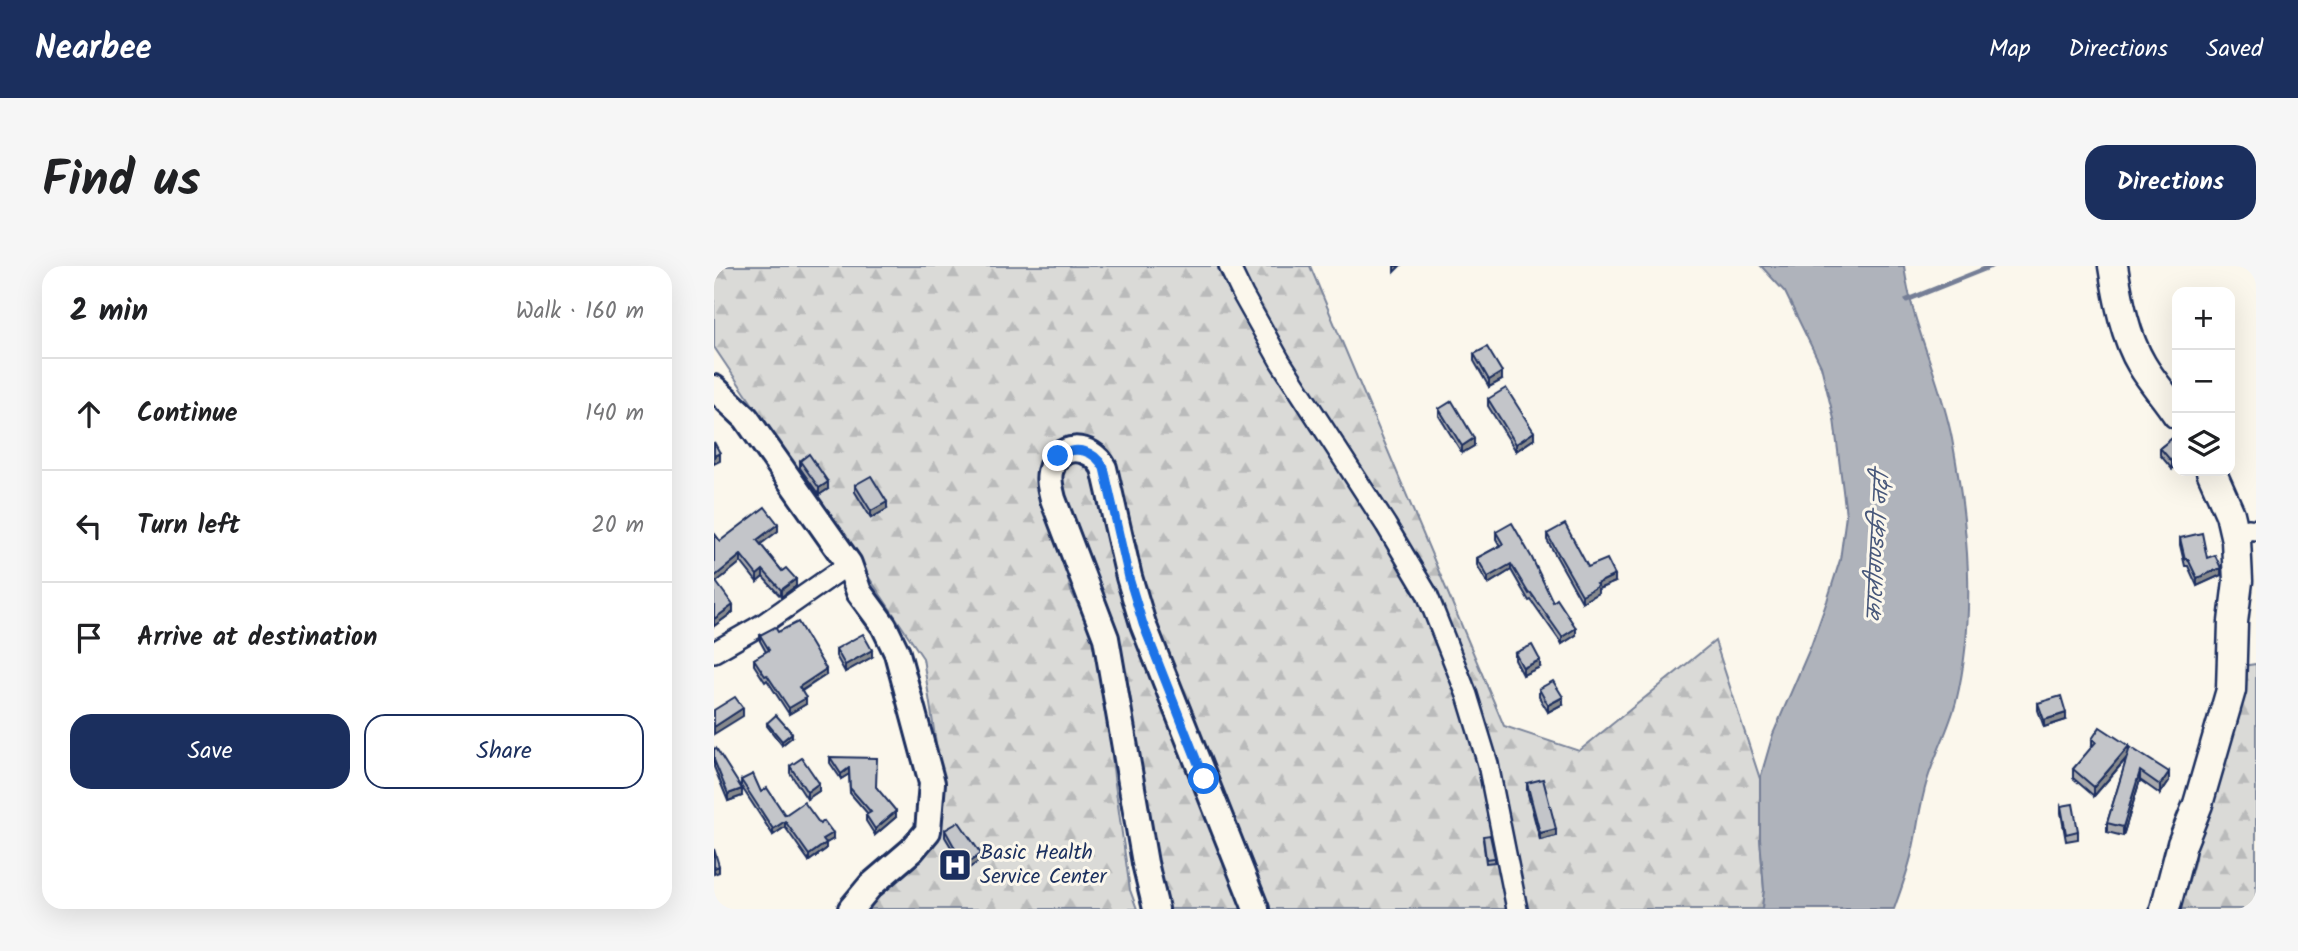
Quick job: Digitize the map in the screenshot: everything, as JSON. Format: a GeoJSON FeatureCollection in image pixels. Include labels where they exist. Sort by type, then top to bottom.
{"type":"FeatureCollection","features":[{"type":"Feature","properties":{"kind":"highway"},"geometry":{"type":"LineString","coordinates":[[2113,266],[2120,303],[2137,354],[2176,413]]}},
{"type":"Feature","properties":{"kind":"highway"},"geometry":{"type":"LineString","coordinates":[[2165,909],[2182,844],[2198,804],[2231,690],[2233,622],[2246,535],[2230,514],[2213,476]]}},
{"type":"Feature","properties":{"kind":"main road"},"geometry":{"type":"LineString","coordinates":[[714,388],[746,418],[849,564],[859,592],[884,626],[897,653],[932,783],[928,831],[912,850],[870,886],[851,909]]}},
{"type":"Feature","properties":{"kind":"main road"},"geometry":{"type":"LineString","coordinates":[[1156,909],[1145,863],[1106,638],[1049,485],[1054,463],[1058,456],[1066,451],[1090,452],[1099,458],[1104,468],[1129,578],[1143,624],[1256,909]]}},
{"type":"Feature","properties":{"kind":"street"},"geometry":{"type":"LineString","coordinates":[[1229,266],[1280,361],[1386,525],[1427,594],[1466,695],[1488,764],[1517,909]]}},
{"type":"Feature","properties":{"kind":"street"},"geometry":{"type":"LineString","coordinates":[[714,652],[763,624],[849,564]]}},
{"type":"Feature","properties":{"kind":"green space"},"geometry":{"type":"Polygon","coordinates":[[[714,266],[1310,266],[1504,726],[1579,751],[1715,641],[1760,779],[1760,838],[1764,890],[1762,909],[1266,909],[1147,612],[1137,546],[1109,456],[1082,438],[1050,445],[1036,482],[1062,553],[1071,591],[1095,639],[1104,672],[1114,777],[1130,890],[1137,909],[865,909],[895,883],[940,831],[943,789],[923,658],[714,347],[714,266]]]}},
{"type":"Feature","properties":{"kind":"green space"},"geometry":{"type":"Polygon","coordinates":[[[1074,456],[1096,468],[1246,909],[1167,909],[1070,536],[1058,467],[1074,456]]]}},
{"type":"Feature","properties":{"kind":"green space"},"geometry":{"type":"Polygon","coordinates":[[[2256,664],[2256,909],[2177,909],[2185,894],[2195,859],[2198,822],[2243,666],[2256,664]]]}},
{"type":"Feature","properties":{"kind":"water","name":"कालीगण्डकी नदी"},"geometry":{"type":"Polygon","coordinates":[[[1761,266],[1904,266],[1913,310],[1952,439],[1968,570],[1963,669],[1953,712],[1930,771],[1905,879],[1894,909],[1762,909],[1764,890],[1760,838],[1760,779],[1773,734],[1811,646],[1827,601],[1840,560],[1846,515],[1834,419],[1821,366],[1785,292],[1761,266]]]}},
{"type":"Feature","properties":{"kind":"building"},"geometry":{"type":"Polygon","coordinates":[[[1487,347],[1502,372],[1489,380],[1474,354],[1487,347]]]}},
{"type":"Feature","properties":{"kind":"building"},"geometry":{"type":"Polygon","coordinates":[[[1506,388],[1534,432],[1516,444],[1488,399],[1506,388]]]}},
{"type":"Feature","properties":{"kind":"building"},"geometry":{"type":"Polygon","coordinates":[[[1452,401],[1474,438],[1462,446],[1439,409],[1452,401]]]}},
{"type":"Feature","properties":{"kind":"building"},"geometry":{"type":"Polygon","coordinates":[[[2172,438],[2172,462],[2160,448],[2172,438]]]}},
{"type":"Feature","properties":{"kind":"building"},"geometry":{"type":"Polygon","coordinates":[[[714,442],[720,453],[714,456],[714,442]]]}},
{"type":"Feature","properties":{"kind":"building"},"geometry":{"type":"Polygon","coordinates":[[[809,454],[828,482],[819,488],[800,461],[809,454]]]}},
{"type":"Feature","properties":{"kind":"building"},"geometry":{"type":"Polygon","coordinates":[[[871,476],[887,502],[871,511],[855,485],[871,476]]]}},
{"type":"Feature","properties":{"kind":"building"},"geometry":{"type":"Polygon","coordinates":[[[765,507],[778,524],[757,540],[782,571],[786,568],[796,579],[781,590],[763,570],[757,575],[741,555],[714,577],[714,533],[720,541],[765,507]]]}},
{"type":"Feature","properties":{"kind":"building"},"geometry":{"type":"Polygon","coordinates":[[[1512,523],[1553,602],[1557,599],[1576,628],[1562,637],[1531,593],[1529,594],[1511,564],[1488,577],[1477,558],[1503,544],[1496,532],[1512,523]]]}},
{"type":"Feature","properties":{"kind":"building"},"geometry":{"type":"Polygon","coordinates":[[[1565,524],[1588,567],[1607,559],[1615,575],[1596,584],[1598,586],[1582,595],[1547,534],[1565,524]]]}},
{"type":"Feature","properties":{"kind":"building"},"geometry":{"type":"Polygon","coordinates":[[[2202,533],[2207,558],[2215,555],[2221,568],[2197,578],[2188,559],[2185,559],[2180,538],[2202,533]]]}},
{"type":"Feature","properties":{"kind":"building"},"geometry":{"type":"Polygon","coordinates":[[[714,579],[733,605],[714,619],[714,579]]]}},
{"type":"Feature","properties":{"kind":"building"},"geometry":{"type":"Polygon","coordinates":[[[798,622],[826,669],[799,687],[806,698],[789,708],[754,659],[769,650],[760,635],[775,627],[778,632],[798,622]]]}},
{"type":"Feature","properties":{"kind":"building"},"geometry":{"type":"Polygon","coordinates":[[[863,634],[872,650],[845,665],[836,649],[863,634]]]}},
{"type":"Feature","properties":{"kind":"building"},"geometry":{"type":"Polygon","coordinates":[[[1532,645],[1540,660],[1523,668],[1515,653],[1532,645]]]}},
{"type":"Feature","properties":{"kind":"building"},"geometry":{"type":"Polygon","coordinates":[[[1553,681],[1563,697],[1548,705],[1539,689],[1553,681]]]}},
{"type":"Feature","properties":{"kind":"building"},"geometry":{"type":"Polygon","coordinates":[[[2061,696],[2066,713],[2044,720],[2038,703],[2061,696]]]}},
{"type":"Feature","properties":{"kind":"building"},"geometry":{"type":"Polygon","coordinates":[[[735,697],[743,708],[714,727],[714,710],[735,697]]]}},
{"type":"Feature","properties":{"kind":"building"},"geometry":{"type":"Polygon","coordinates":[[[776,715],[792,733],[782,741],[767,723],[776,715]]]}},
{"type":"Feature","properties":{"kind":"building"},"geometry":{"type":"Polygon","coordinates":[[[2100,727],[2129,746],[2094,787],[2073,769],[2096,742],[2092,739],[2100,727]]]}},
{"type":"Feature","properties":{"kind":"building"},"geometry":{"type":"Polygon","coordinates":[[[2130,747],[2169,772],[2160,785],[2140,771],[2123,827],[2107,823],[2130,747]]]}},
{"type":"Feature","properties":{"kind":"building"},"geometry":{"type":"Polygon","coordinates":[[[716,748],[742,789],[728,794],[714,760],[716,748]]]}},
{"type":"Feature","properties":{"kind":"building"},"geometry":{"type":"Polygon","coordinates":[[[830,757],[877,758],[876,787],[896,811],[875,829],[866,815],[871,812],[850,788],[849,768],[841,774],[830,757]]]}},
{"type":"Feature","properties":{"kind":"building"},"geometry":{"type":"Polygon","coordinates":[[[802,758],[819,783],[807,792],[790,766],[802,758]]]}},
{"type":"Feature","properties":{"kind":"building"},"geometry":{"type":"Polygon","coordinates":[[[753,774],[761,792],[767,788],[785,815],[804,802],[820,824],[824,821],[833,833],[823,839],[826,843],[809,855],[785,821],[773,829],[741,780],[753,774]]]}},
{"type":"Feature","properties":{"kind":"building"},"geometry":{"type":"Polygon","coordinates":[[[1543,779],[1556,829],[1540,833],[1527,783],[1543,779]]]}},
{"type":"Feature","properties":{"kind":"building"},"geometry":{"type":"Polygon","coordinates":[[[2073,804],[2078,831],[2066,834],[2061,806],[2073,804]]]}},
{"type":"Feature","properties":{"kind":"building"},"geometry":{"type":"Polygon","coordinates":[[[959,822],[981,854],[954,872],[944,858],[956,850],[945,830],[959,822]]]}},
{"type":"Feature","properties":{"kind":"building"},"geometry":{"type":"Polygon","coordinates":[[[1490,835],[1495,858],[1486,859],[1483,836],[1490,835]]]}},
{"type":"Feature","properties":{"kind":"building"},"geometry":{"type":"Polygon","coordinates":[[[714,849],[719,866],[714,868],[714,849]]]}},
{"type":"Feature","properties":{"kind":"waterway"},"geometry":{"type":"LineString","coordinates":[[1907,300],[1992,266]]}},
{"type":"Feature","properties":{"kind":"place","name":"Basic Health Service Center"},"geometry":{"type":"Point","coordinates":[955,865]}},
{"type":"Feature","properties":{"kind":"route"},"geometry":{"type":"LineString","coordinates":[[1058,456],[1066,451],[1090,452],[1099,458],[1104,468],[1129,578],[1143,624],[1204,779]]}}]}
